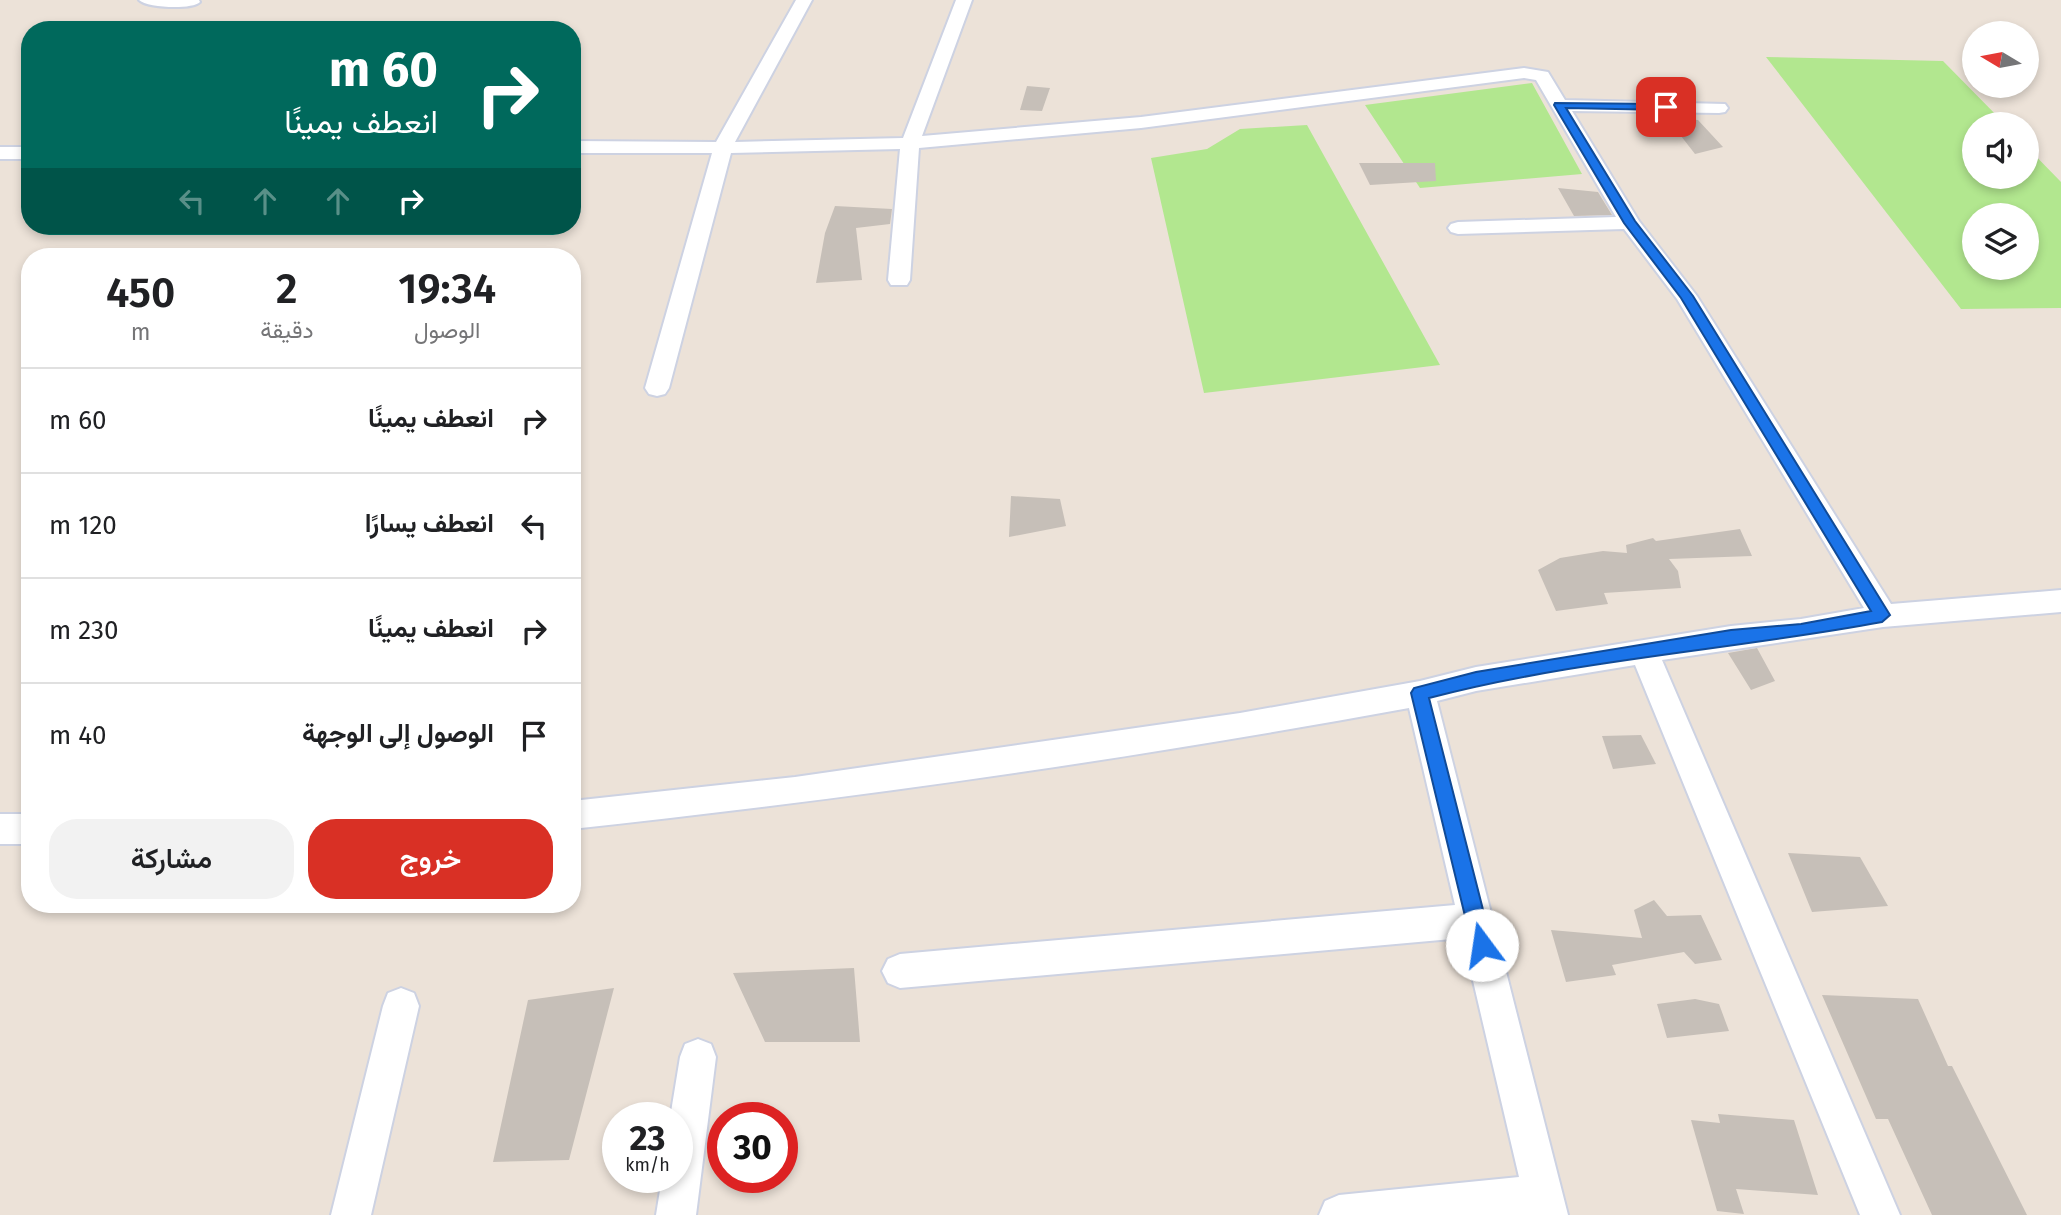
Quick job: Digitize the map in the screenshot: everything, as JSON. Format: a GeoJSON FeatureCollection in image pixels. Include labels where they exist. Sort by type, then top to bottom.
{"type":"FeatureCollection","features":[{"type":"Feature","properties":{"kind":"street"},"geometry":{"type":"LineString","coordinates":[[147,0],[192,2]]}},
{"type":"Feature","properties":{"kind":"street"},"geometry":{"type":"LineString","coordinates":[[657,388],[723,147],[804,0]]}},
{"type":"Feature","properties":{"kind":"street"},"geometry":{"type":"LineString","coordinates":[[899,280],[910,143],[964,0]]}},
{"type":"Feature","properties":{"kind":"street"},"geometry":{"type":"LineString","coordinates":[[581,147],[910,143],[1127,125],[1524,73],[1542,76],[1630,223],[1686,296],[1882,615]]}},
{"type":"Feature","properties":{"kind":"street"},"geometry":{"type":"LineString","coordinates":[[1559,105],[1719,108]]}},
{"type":"Feature","properties":{"kind":"street"},"geometry":{"type":"LineString","coordinates":[[0,153],[21,153]]}},
{"type":"Feature","properties":{"kind":"street"},"geometry":{"type":"LineString","coordinates":[[1458,228],[1630,223]]}},
{"type":"Feature","properties":{"kind":"street"},"geometry":{"type":"LineString","coordinates":[[581,814],[924,774],[1240,726],[1420,693],[1476,679],[1731,637],[1801,631],[1882,615],[2061,601]]}},
{"type":"Feature","properties":{"kind":"street"},"geometry":{"type":"LineString","coordinates":[[1644,652],[1880,1215]]}},
{"type":"Feature","properties":{"kind":"street"},"geometry":{"type":"LineString","coordinates":[[1339,1215],[1546,1205],[1420,693]]}},
{"type":"Feature","properties":{"kind":"street"},"geometry":{"type":"LineString","coordinates":[[0,829],[21,829]]}},
{"type":"Feature","properties":{"kind":"street"},"geometry":{"type":"LineString","coordinates":[[900,971],[1476,920]]}},
{"type":"Feature","properties":{"kind":"street"},"geometry":{"type":"LineString","coordinates":[[351,1215],[401,1006]]}},
{"type":"Feature","properties":{"kind":"street"},"geometry":{"type":"LineString","coordinates":[[676,1215],[698,1057]]}},
{"type":"Feature","properties":{"kind":"green space"},"geometry":{"type":"Polygon","coordinates":[[[1766,57],[1943,61],[1962,80],[1962,98],[1979,98],[1993,112],[1962,112],[1962,189],[2039,189],[2039,159],[2061,182],[2061,308],[1961,309],[1766,57]]]}},
{"type":"Feature","properties":{"kind":"green space"},"geometry":{"type":"Polygon","coordinates":[[[1532,83],[1582,174],[1420,188],[1365,105],[1532,83]]]}},
{"type":"Feature","properties":{"kind":"green space"},"geometry":{"type":"Polygon","coordinates":[[[1307,125],[1440,365],[1204,393],[1151,158],[1207,149],[1240,129],[1307,125]]]}},
{"type":"Feature","properties":{"kind":"building"},"geometry":{"type":"Polygon","coordinates":[[[1027,86],[1050,88],[1042,111],[1020,110],[1027,86]]]}},
{"type":"Feature","properties":{"kind":"building"},"geometry":{"type":"Polygon","coordinates":[[[1667,118],[1698,120],[1723,147],[1695,154],[1667,118]]]}},
{"type":"Feature","properties":{"kind":"building"},"geometry":{"type":"Polygon","coordinates":[[[1359,163],[1435,163],[1436,181],[1370,185],[1359,163]]]}},
{"type":"Feature","properties":{"kind":"building"},"geometry":{"type":"Polygon","coordinates":[[[1558,188],[1598,192],[1612,215],[1574,216],[1558,188]]]}},
{"type":"Feature","properties":{"kind":"building"},"geometry":{"type":"Polygon","coordinates":[[[835,206],[892,209],[890,224],[856,228],[862,280],[816,283],[825,233],[835,206]]]}},
{"type":"Feature","properties":{"kind":"building"},"geometry":{"type":"Polygon","coordinates":[[[1011,496],[1060,499],[1066,526],[1009,537],[1011,496]]]}},
{"type":"Feature","properties":{"kind":"building"},"geometry":{"type":"Polygon","coordinates":[[[1740,529],[1752,556],[1669,559],[1678,571],[1681,588],[1604,593],[1608,604],[1556,611],[1538,570],[1560,558],[1603,551],[1627,553],[1626,545],[1653,538],[1656,541],[1740,529]]]}},
{"type":"Feature","properties":{"kind":"building"},"geometry":{"type":"Polygon","coordinates":[[[1757,648],[1775,681],[1751,690],[1728,653],[1757,648]]]}},
{"type":"Feature","properties":{"kind":"building"},"geometry":{"type":"Polygon","coordinates":[[[1641,735],[1656,764],[1613,769],[1602,736],[1641,735]]]}},
{"type":"Feature","properties":{"kind":"building"},"geometry":{"type":"Polygon","coordinates":[[[1788,853],[1860,857],[1888,906],[1812,912],[1788,853]]]}},
{"type":"Feature","properties":{"kind":"building"},"geometry":{"type":"Polygon","coordinates":[[[1654,900],[1667,916],[1701,915],[1722,960],[1695,964],[1684,952],[1612,965],[1616,975],[1566,982],[1551,930],[1642,938],[1634,910],[1654,900]]]}},
{"type":"Feature","properties":{"kind":"building"},"geometry":{"type":"Polygon","coordinates":[[[854,968],[860,1042],[765,1042],[733,973],[854,968]]]}},
{"type":"Feature","properties":{"kind":"building"},"geometry":{"type":"Polygon","coordinates":[[[614,988],[569,1160],[493,1162],[528,1000],[614,988]]]}},
{"type":"Feature","properties":{"kind":"building"},"geometry":{"type":"Polygon","coordinates":[[[1822,995],[1918,999],[1948,1066],[1952,1066],[2027,1215],[1932,1215],[1888,1119],[1876,1119],[1822,995]]]}},
{"type":"Feature","properties":{"kind":"building"},"geometry":{"type":"Polygon","coordinates":[[[1695,999],[1719,1004],[1729,1031],[1667,1038],[1657,1004],[1695,999]]]}},
{"type":"Feature","properties":{"kind":"building"},"geometry":{"type":"Polygon","coordinates":[[[1718,1114],[1794,1120],[1818,1195],[1736,1189],[1744,1214],[1717,1211],[1691,1120],[1720,1123],[1718,1114]]]}},
{"type":"Feature","properties":{"kind":"route"},"geometry":{"type":"LineString","coordinates":[[1482,945],[1420,693],[1476,679],[1731,637],[1801,631],[1882,615],[1686,296],[1630,223],[1559,105],[1666,107]]}}]}
